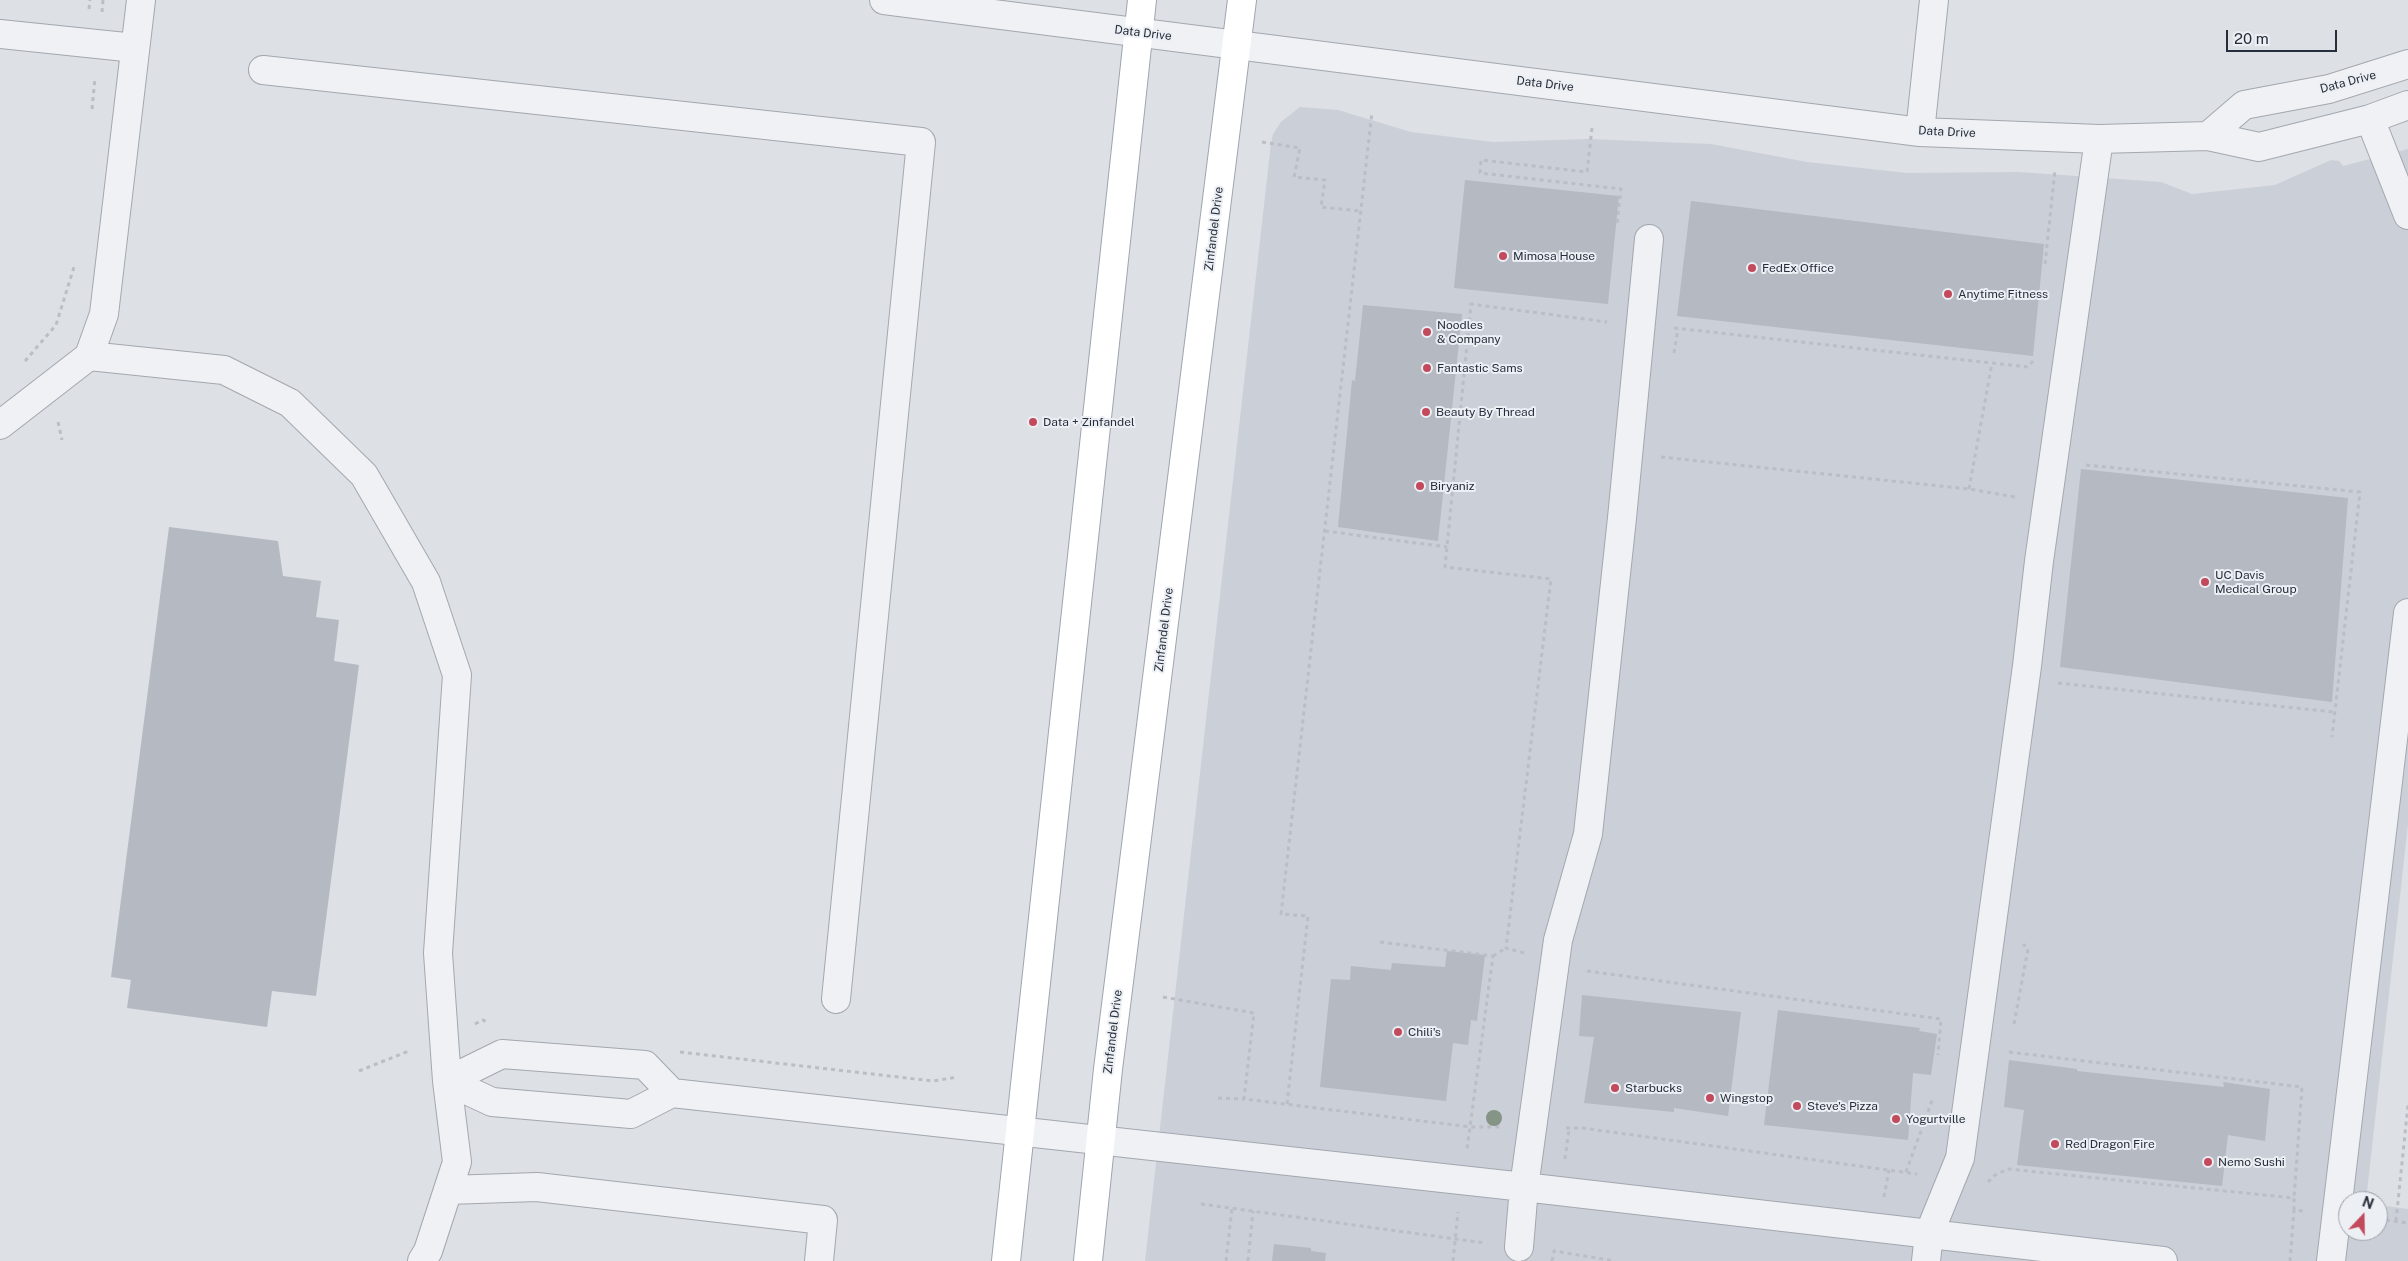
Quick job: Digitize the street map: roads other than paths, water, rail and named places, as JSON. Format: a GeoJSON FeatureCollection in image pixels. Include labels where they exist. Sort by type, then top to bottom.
{"type":"FeatureCollection","features":[{"type":"Feature","properties":{"kind":"main road"},"geometry":{"type":"LineString","coordinates":[[1006,1261],[1018,1131],[1142,0]]}},
{"type":"Feature","properties":{"kind":"main road","name":"Zinfandel Drive"},"geometry":{"type":"LineString","coordinates":[[1088,1261],[1100,1140],[1242,0]]}},
{"type":"Feature","properties":{"kind":"street"},"geometry":{"type":"LineString","coordinates":[[0,425],[90,356],[104,314],[141,0]]}},
{"type":"Feature","properties":{"kind":"street","name":"Data Drive"},"geometry":{"type":"LineString","coordinates":[[884,0],[1920,132],[2099,139],[2208,136],[2259,147],[2370,119],[2408,105]]}},
{"type":"Feature","properties":{"kind":"street"},"geometry":{"type":"LineString","coordinates":[[1920,132],[1934,0]]}},
{"type":"Feature","properties":{"kind":"street"},"geometry":{"type":"LineString","coordinates":[[0,34],[135,48]]}},
{"type":"Feature","properties":{"kind":"street","name":"Data Drive"},"geometry":{"type":"LineString","coordinates":[[2208,136],[2244,105],[2329,89],[2408,64]]}},
{"type":"Feature","properties":{"kind":"street"},"geometry":{"type":"LineString","coordinates":[[263,70],[921,142],[836,999]]}},
{"type":"Feature","properties":{"kind":"street"},"geometry":{"type":"LineString","coordinates":[[2370,119],[2408,215]]}},
{"type":"Feature","properties":{"kind":"street"},"geometry":{"type":"LineString","coordinates":[[1926,1261],[1929,1234],[1960,1158],[2099,139]]}},
{"type":"Feature","properties":{"kind":"street"},"geometry":{"type":"LineString","coordinates":[[1519,1247],[1524,1187],[1558,940],[1588,834],[1649,239]]}},
{"type":"Feature","properties":{"kind":"street"},"geometry":{"type":"LineString","coordinates":[[90,356],[224,370],[290,403],[364,475],[426,582],[456,674],[438,953],[447,1081],[457,1162],[428,1251],[422,1261]]}},
{"type":"Feature","properties":{"kind":"street"},"geometry":{"type":"LineString","coordinates":[[2331,1261],[2398,774],[2408,613]]}},
{"type":"Feature","properties":{"kind":"street"},"geometry":{"type":"LineString","coordinates":[[447,1081],[502,1054],[645,1065],[672,1093]]}},
{"type":"Feature","properties":{"kind":"street"},"geometry":{"type":"LineString","coordinates":[[447,1081],[492,1102],[631,1114],[672,1093],[1524,1187],[2164,1261]]}},
{"type":"Feature","properties":{"kind":"street"},"geometry":{"type":"LineString","coordinates":[[448,1190],[537,1187],[824,1220],[818,1261]]}},
{"type":"Feature","properties":{"kind":"place","name":"Mimosa House"},"geometry":{"type":"Point","coordinates":[1503,256]}},
{"type":"Feature","properties":{"kind":"place","name":"FedEx Office"},"geometry":{"type":"Point","coordinates":[1752,268]}},
{"type":"Feature","properties":{"kind":"place","name":"Anytime Fitness"},"geometry":{"type":"Point","coordinates":[1948,294]}},
{"type":"Feature","properties":{"kind":"place","name":"Noodles & Company"},"geometry":{"type":"Point","coordinates":[1427,332]}},
{"type":"Feature","properties":{"kind":"place","name":"Fantastic Sams"},"geometry":{"type":"Point","coordinates":[1427,368]}},
{"type":"Feature","properties":{"kind":"place","name":"Beauty By Thread"},"geometry":{"type":"Point","coordinates":[1426,412]}},
{"type":"Feature","properties":{"kind":"place","name":"Data + Zinfandel"},"geometry":{"type":"Point","coordinates":[1033,422]}},
{"type":"Feature","properties":{"kind":"place","name":"Biryaniz"},"geometry":{"type":"Point","coordinates":[1420,486]}},
{"type":"Feature","properties":{"kind":"place","name":"UC Davis Medical Group"},"geometry":{"type":"Point","coordinates":[2205,582]}},
{"type":"Feature","properties":{"kind":"place","name":"Chili's"},"geometry":{"type":"Point","coordinates":[1398,1032]}},
{"type":"Feature","properties":{"kind":"place","name":"Starbucks"},"geometry":{"type":"Point","coordinates":[1615,1088]}},
{"type":"Feature","properties":{"kind":"place","name":"Wingstop"},"geometry":{"type":"Point","coordinates":[1710,1098]}},
{"type":"Feature","properties":{"kind":"place","name":"Steve's Pizza"},"geometry":{"type":"Point","coordinates":[1797,1106]}},
{"type":"Feature","properties":{"kind":"place","name":"Yogurtville"},"geometry":{"type":"Point","coordinates":[1896,1119]}},
{"type":"Feature","properties":{"kind":"place","name":"Red Dragon Fire"},"geometry":{"type":"Point","coordinates":[2055,1144]}},
{"type":"Feature","properties":{"kind":"place","name":"Nemo Sushi"},"geometry":{"type":"Point","coordinates":[2208,1162]}}]}
